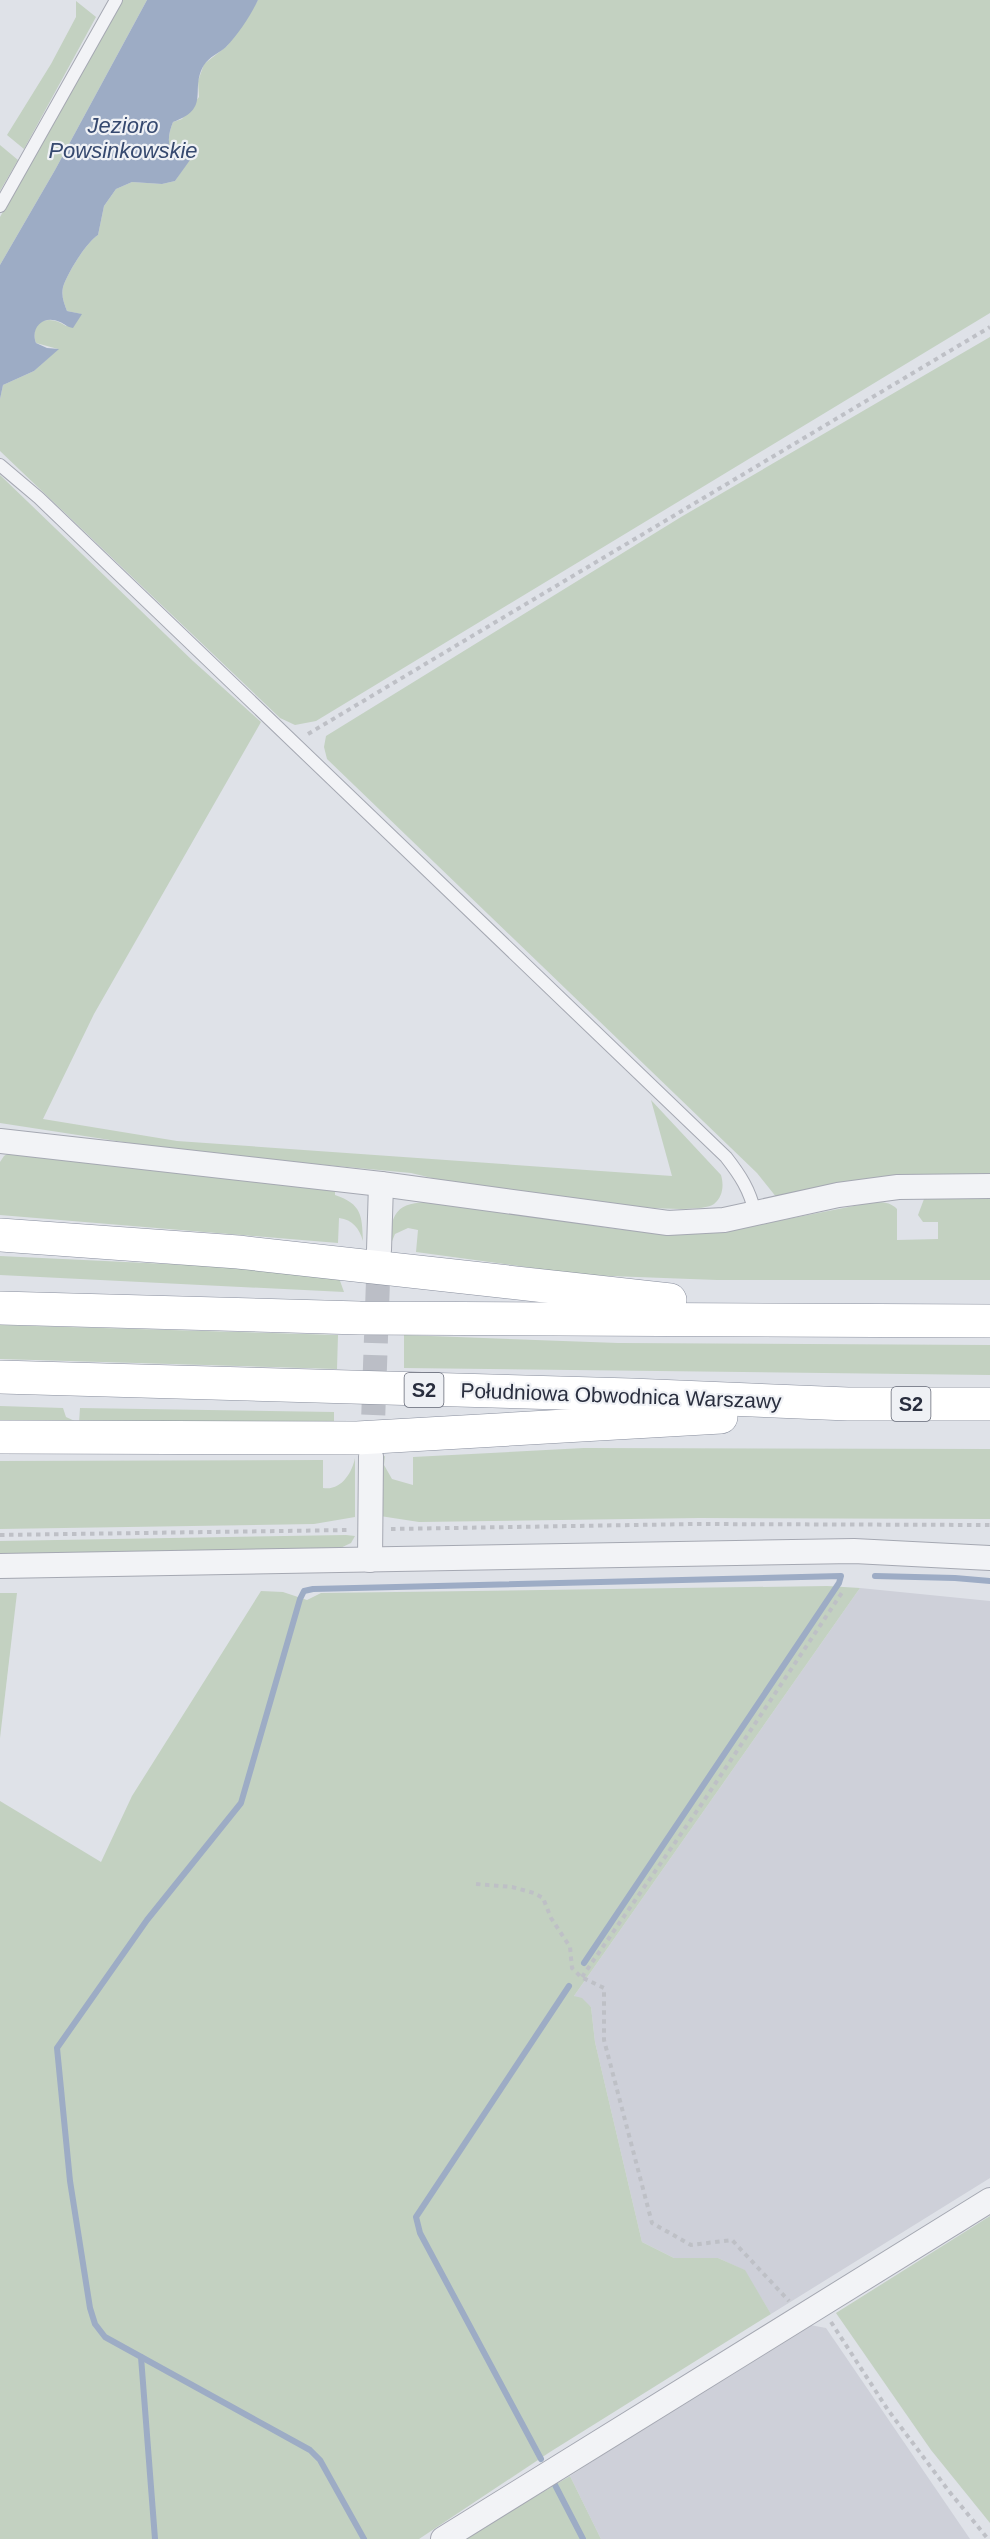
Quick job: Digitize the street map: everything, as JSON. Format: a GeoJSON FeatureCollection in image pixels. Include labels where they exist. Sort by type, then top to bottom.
{"type":"FeatureCollection","features":[{"type":"Feature","properties":{"kind":"highway"},"geometry":{"type":"LineString","coordinates":[[0,1235],[238,1252],[824,1320]]}},
{"type":"Feature","properties":{"kind":"highway"},"geometry":{"type":"LineString","coordinates":[[0,1308],[360,1318],[990,1321]]}},
{"type":"Feature","properties":{"kind":"highway","name":"Południowa Obwodnica Warszawy"},"geometry":{"type":"LineString","coordinates":[[0,1377],[632,1395],[848,1404],[990,1404]]}},
{"type":"Feature","properties":{"kind":"highway"},"geometry":{"type":"LineString","coordinates":[[0,1437],[385,1437],[713,1418],[848,1404]]}},
{"type":"Feature","properties":{"kind":"street"},"geometry":{"type":"LineString","coordinates":[[0,1141],[381,1184],[668,1222],[724,1220],[838,1195],[898,1187],[990,1186]]}},
{"type":"Feature","properties":{"kind":"street"},"geometry":{"type":"LineString","coordinates":[[379,1250],[381,1184]]}},
{"type":"Feature","properties":{"kind":"street"},"geometry":{"type":"LineString","coordinates":[[370,1560],[372,1457]]}},
{"type":"Feature","properties":{"kind":"street"},"geometry":{"type":"LineString","coordinates":[[0,1566],[854,1551],[990,1558]]}},
{"type":"Feature","properties":{"kind":"street"},"geometry":{"type":"LineString","coordinates":[[443,2539],[990,2200]]}},
{"type":"Feature","properties":{"kind":"lane"},"geometry":{"type":"LineString","coordinates":[[0,206],[116,0]]}},
{"type":"Feature","properties":{"kind":"lane"},"geometry":{"type":"LineString","coordinates":[[0,465],[39,498],[296,742],[726,1157],[745,1182],[752,1197],[755,1213]]}},
{"type":"Feature","properties":{"kind":"path"},"geometry":{"type":"LineString","coordinates":[[296,742],[990,327]]}},
{"type":"Feature","properties":{"kind":"path"},"geometry":{"type":"LineString","coordinates":[[0,1535],[695,1524],[990,1525]]}},
{"type":"Feature","properties":{"kind":"path"},"geometry":{"type":"LineString","coordinates":[[582,1977],[695,1815],[843,1592]]}},
{"type":"Feature","properties":{"kind":"path"},"geometry":{"type":"LineString","coordinates":[[476,1884],[512,1887],[543,1898],[551,1918],[570,1947],[572,1968],[582,1977],[604,1988],[604,2040],[652,2223],[691,2245],[732,2240],[802,2315],[830,2320],[888,2410],[988,2539]]}},
{"type":"Feature","properties":{"kind":"shaded area"},"geometry":{"type":"Polygon","coordinates":[[[860,1588],[990,1601],[990,2178],[771,2314],[744,2270],[718,2258],[674,2258],[642,2242],[595,2042],[591,2007],[574,1996],[860,1588]]]}},
{"type":"Feature","properties":{"kind":"shaded area"},"geometry":{"type":"Polygon","coordinates":[[[805,2324],[826,2328],[970,2539],[601,2539],[570,2476],[805,2324]]]}},
{"type":"Feature","properties":{"kind":"green space"},"geometry":{"type":"Polygon","coordinates":[[[123,0],[147,0],[55,170],[0,265],[0,217],[123,0]]]}},
{"type":"Feature","properties":{"kind":"green space"},"geometry":{"type":"Polygon","coordinates":[[[258,0],[990,0],[990,313],[316,721],[295,725],[280,718],[0,451],[0,399],[3,385],[34,371],[58,349],[36,343],[34,335],[38,324],[42,321],[53,320],[66,326],[81,314],[67,311],[63,287],[78,258],[98,235],[104,206],[116,189],[132,182],[162,184],[175,181],[189,160],[173,157],[169,139],[173,122],[182,119],[199,97],[198,81],[204,64],[227,46],[258,0]]]}},
{"type":"Feature","properties":{"kind":"green space"},"geometry":{"type":"Polygon","coordinates":[[[76,1],[96,17],[24,149],[7,135],[51,64],[76,17],[76,1]]]}},
{"type":"Feature","properties":{"kind":"green space"},"geometry":{"type":"Polygon","coordinates":[[[0,145],[18,160],[0,191],[0,145]]]}},
{"type":"Feature","properties":{"kind":"green space"},"geometry":{"type":"Polygon","coordinates":[[[990,337],[990,1177],[777,1198],[757,1173],[327,759],[324,747],[326,736],[681,517],[990,337]]]}},
{"type":"Feature","properties":{"kind":"green space"},"geometry":{"type":"Polygon","coordinates":[[[0,475],[193,661],[261,722],[94,1014],[43,1119],[177,1141],[672,1176],[651,1100],[721,1175],[722,1191],[714,1204],[697,1208],[666,1209],[626,1206],[494,1188],[411,1173],[188,1152],[0,1123],[0,475]]]}},
{"type":"Feature","properties":{"kind":"green space"},"geometry":{"type":"Polygon","coordinates":[[[15,1149],[335,1189],[335,1195],[351,1202],[359,1212],[363,1241],[355,1225],[339,1218],[338,1243],[0,1215],[0,1162],[4,1156],[15,1149]]]}},
{"type":"Feature","properties":{"kind":"green space"},"geometry":{"type":"Polygon","coordinates":[[[990,1197],[990,1280],[717,1280],[584,1275],[416,1252],[418,1230],[408,1228],[395,1234],[388,1251],[394,1217],[398,1211],[413,1203],[438,1202],[616,1229],[652,1232],[762,1224],[869,1203],[884,1203],[897,1209],[897,1240],[938,1239],[938,1222],[923,1222],[918,1215],[924,1199],[990,1197]]]}},
{"type":"Feature","properties":{"kind":"green space"},"geometry":{"type":"Polygon","coordinates":[[[0,1256],[251,1268],[339,1278],[344,1292],[0,1275],[0,1256]]]}},
{"type":"Feature","properties":{"kind":"green space"},"geometry":{"type":"Polygon","coordinates":[[[0,1325],[338,1335],[337,1369],[0,1359],[0,1325]]]}},
{"type":"Feature","properties":{"kind":"green space"},"geometry":{"type":"Polygon","coordinates":[[[404,1335],[618,1343],[990,1345],[990,1375],[404,1368],[404,1335]]]}},
{"type":"Feature","properties":{"kind":"green space"},"geometry":{"type":"Polygon","coordinates":[[[0,1406],[63,1408],[66,1417],[79,1423],[80,1408],[334,1412],[334,1423],[0,1424],[0,1406]]]}},
{"type":"Feature","properties":{"kind":"green space"},"geometry":{"type":"Polygon","coordinates":[[[584,1448],[990,1449],[990,1519],[699,1518],[419,1522],[380,1516],[381,1457],[385,1456],[384,1465],[392,1479],[413,1485],[413,1457],[584,1448]]]}},
{"type":"Feature","properties":{"kind":"green space"},"geometry":{"type":"Polygon","coordinates":[[[355,1458],[355,1517],[314,1524],[0,1529],[0,1461],[323,1460],[323,1488],[329,1488],[345,1480],[355,1458]]]}},
{"type":"Feature","properties":{"kind":"green space"},"geometry":{"type":"Polygon","coordinates":[[[355,1536],[351,1543],[334,1551],[0,1556],[0,1541],[355,1536]]]}},
{"type":"Feature","properties":{"kind":"green space"},"geometry":{"type":"Polygon","coordinates":[[[827,1586],[860,1588],[574,1996],[582,1998],[591,2007],[595,2042],[642,2242],[674,2258],[718,2258],[745,2270],[771,2314],[550,2452],[419,2539],[0,2539],[0,1801],[101,1862],[132,1796],[261,1591],[283,1592],[307,1600],[321,1593],[827,1586]]]}},
{"type":"Feature","properties":{"kind":"green space"},"geometry":{"type":"Polygon","coordinates":[[[0,1593],[17,1593],[0,1738],[0,1593]]]}},
{"type":"Feature","properties":{"kind":"green space"},"geometry":{"type":"Polygon","coordinates":[[[990,2216],[990,2523],[931,2450],[836,2313],[990,2216]]]}},
{"type":"Feature","properties":{"kind":"green space"},"geometry":{"type":"Polygon","coordinates":[[[570,2476],[601,2539],[464,2539],[570,2476]]]}},
{"type":"Feature","properties":{"kind":"water","name":"Jezioro Powsinkowskie"},"geometry":{"type":"Polygon","coordinates":[[[147,0],[258,0],[235,37],[204,65],[198,82],[198,98],[192,111],[173,122],[169,139],[173,156],[190,160],[175,181],[162,184],[132,182],[116,189],[104,206],[98,235],[78,258],[63,287],[67,311],[82,314],[73,328],[54,320],[43,321],[39,324],[35,332],[36,343],[47,348],[59,349],[34,371],[3,385],[0,399],[0,265],[55,170],[147,0]]]}},
{"type":"Feature","properties":{"kind":"waterway"},"geometry":{"type":"LineString","coordinates":[[364,2539],[320,2460],[310,2450],[105,2337],[95,2324],[90,2308],[70,2181],[57,2048],[147,1920],[241,1803],[304,1591],[841,1576],[839,1583],[584,1963]]}},
{"type":"Feature","properties":{"kind":"waterway"},"geometry":{"type":"LineString","coordinates":[[875,1576],[990,1581]]}},
{"type":"Feature","properties":{"kind":"waterway"},"geometry":{"type":"LineString","coordinates":[[541,2459],[420,2233],[416,2217],[569,1986]]}},
{"type":"Feature","properties":{"kind":"waterway"},"geometry":{"type":"LineString","coordinates":[[141,2357],[155,2539]]}},
{"type":"Feature","properties":{"kind":"waterway"},"geometry":{"type":"LineString","coordinates":[[554,2483],[583,2539]]}},
{"type":"Feature","properties":{"kind":"tunnel"},"geometry":{"type":"LineString","coordinates":[[372,1451],[379,1252]]}}]}
